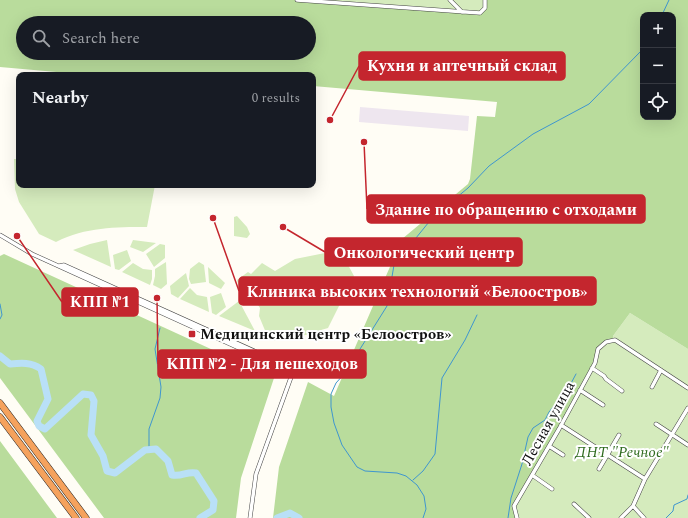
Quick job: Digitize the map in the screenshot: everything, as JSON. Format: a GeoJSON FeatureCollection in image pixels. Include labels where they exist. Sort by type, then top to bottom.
{"type":"FeatureCollection","features":[{"type":"Feature","properties":{"kind":"highway"},"geometry":{"type":"LineString","coordinates":[[0,403],[86,518]]}},
{"type":"Feature","properties":{"kind":"highway"},"geometry":{"type":"LineString","coordinates":[[0,417],[76,518]]}},
{"type":"Feature","properties":{"kind":"street"},"geometry":{"type":"LineString","coordinates":[[297,0],[480,13],[485,8],[485,0]]}},
{"type":"Feature","properties":{"kind":"street"},"geometry":{"type":"LineString","coordinates":[[450,0],[462,12]]}},
{"type":"Feature","properties":{"kind":"street"},"geometry":{"type":"LineString","coordinates":[[0,235],[32,254],[59,266],[64,265],[294,369],[294,373],[256,474],[250,518]]}},
{"type":"Feature","properties":{"kind":"street","name":"Лесная улица"},"geometry":{"type":"LineString","coordinates":[[517,518],[514,506],[592,368],[598,349],[606,342],[615,340],[661,370]]}},
{"type":"Feature","properties":{"kind":"street"},"geometry":{"type":"LineString","coordinates":[[592,368],[622,391]]}},
{"type":"Feature","properties":{"kind":"street"},"geometry":{"type":"LineString","coordinates":[[652,387],[661,370],[688,388]]}},
{"type":"Feature","properties":{"kind":"street"},"geometry":{"type":"LineString","coordinates":[[580,390],[602,405]]}},
{"type":"Feature","properties":{"kind":"street"},"geometry":{"type":"LineString","coordinates":[[621,518],[633,506],[645,479],[688,408]]}},
{"type":"Feature","properties":{"kind":"street"},"geometry":{"type":"LineString","coordinates":[[656,424],[688,445]]}},
{"type":"Feature","properties":{"kind":"street"},"geometry":{"type":"LineString","coordinates":[[561,425],[645,479]]}},
{"type":"Feature","properties":{"kind":"street"},"geometry":{"type":"LineString","coordinates":[[599,469],[619,435]]}},
{"type":"Feature","properties":{"kind":"street"},"geometry":{"type":"LineString","coordinates":[[549,446],[563,455]]}},
{"type":"Feature","properties":{"kind":"street"},"geometry":{"type":"LineString","coordinates":[[532,475],[552,489]]}},
{"type":"Feature","properties":{"kind":"street"},"geometry":{"type":"LineString","coordinates":[[574,504],[589,518]]}},
{"type":"Feature","properties":{"kind":"street"},"geometry":{"type":"LineString","coordinates":[[633,506],[644,518]]}},
{"type":"Feature","properties":{"kind":"shaded area"},"geometry":{"type":"Polygon","coordinates":[[[360,107],[469,116],[468,131],[359,122],[360,107]]]}},
{"type":"Feature","properties":{"kind":"green space"},"geometry":{"type":"Polygon","coordinates":[[[0,0],[297,0],[478,13],[485,8],[485,0],[688,0],[688,349],[630,313],[613,336],[613,341],[605,344],[599,352],[595,363],[515,506],[517,518],[273,518],[279,467],[308,382],[334,396],[402,239],[468,184],[470,179],[477,116],[495,117],[497,102],[316,86],[316,72],[56,72],[0,67],[0,0]]]}},
{"type":"Feature","properties":{"kind":"green space"},"geometry":{"type":"Polygon","coordinates":[[[297,0],[485,0],[485,8],[478,13],[297,0]]]}},
{"type":"Feature","properties":{"kind":"green space"},"geometry":{"type":"Polygon","coordinates":[[[14,159],[16,159],[16,188],[154,188],[147,227],[101,229],[78,233],[56,242],[39,234],[19,202],[15,189],[14,159]]]}},
{"type":"Feature","properties":{"kind":"green space"},"geometry":{"type":"Polygon","coordinates":[[[237,216],[247,227],[250,234],[247,238],[234,236],[234,217],[237,216]]]}},
{"type":"Feature","properties":{"kind":"green space"},"geometry":{"type":"Polygon","coordinates":[[[107,240],[111,267],[73,250],[90,244],[107,240]]]}},
{"type":"Feature","properties":{"kind":"green space"},"geometry":{"type":"Polygon","coordinates":[[[133,240],[156,243],[143,252],[130,247],[133,240]]]}},
{"type":"Feature","properties":{"kind":"green space"},"geometry":{"type":"Polygon","coordinates":[[[160,244],[165,245],[165,258],[154,267],[146,254],[160,244]]]}},
{"type":"Feature","properties":{"kind":"green space"},"geometry":{"type":"Polygon","coordinates":[[[127,250],[131,261],[119,270],[115,269],[113,255],[127,250]]]}},
{"type":"Feature","properties":{"kind":"green space"},"geometry":{"type":"Polygon","coordinates":[[[340,250],[354,276],[328,328],[290,339],[275,341],[269,340],[259,316],[260,308],[254,299],[249,299],[238,284],[237,280],[248,272],[251,274],[262,263],[275,271],[295,259],[340,250]]]}},
{"type":"Feature","properties":{"kind":"green space"},"geometry":{"type":"Polygon","coordinates":[[[4,254],[274,378],[241,478],[236,518],[104,518],[0,378],[0,256],[4,254]]]}},
{"type":"Feature","properties":{"kind":"green space"},"geometry":{"type":"Polygon","coordinates":[[[166,262],[167,284],[161,289],[153,285],[155,269],[166,262]]]}},
{"type":"Feature","properties":{"kind":"green space"},"geometry":{"type":"Polygon","coordinates":[[[199,262],[204,265],[206,282],[191,284],[189,279],[190,269],[199,262]]]}},
{"type":"Feature","properties":{"kind":"green space"},"geometry":{"type":"Polygon","coordinates":[[[133,263],[143,269],[152,270],[150,285],[122,272],[133,263]]]}},
{"type":"Feature","properties":{"kind":"green space"},"geometry":{"type":"Polygon","coordinates":[[[208,267],[225,283],[221,289],[209,283],[208,267]]]}},
{"type":"Feature","properties":{"kind":"green space"},"geometry":{"type":"Polygon","coordinates":[[[186,273],[189,286],[178,298],[171,294],[170,286],[186,273]]]}},
{"type":"Feature","properties":{"kind":"green space"},"geometry":{"type":"Polygon","coordinates":[[[190,288],[197,295],[207,297],[209,312],[180,299],[190,288]]]}},
{"type":"Feature","properties":{"kind":"green space"},"geometry":{"type":"Polygon","coordinates":[[[221,293],[226,307],[216,315],[212,313],[210,297],[221,293]]]}},
{"type":"Feature","properties":{"kind":"green space"},"geometry":{"type":"Polygon","coordinates":[[[239,301],[255,331],[219,316],[239,301]]]}},
{"type":"Feature","properties":{"kind":"green space","name":"ДНТ \"Речное\""},"geometry":{"type":"Polygon","coordinates":[[[630,313],[688,349],[688,518],[517,518],[514,506],[596,354],[613,336],[630,313]]]}},
{"type":"Feature","properties":{"kind":"green space"},"geometry":{"type":"Polygon","coordinates":[[[0,441],[57,518],[0,518],[0,441]]]}},
{"type":"Feature","properties":{"kind":"waterway"},"geometry":{"type":"LineString","coordinates":[[663,12],[669,0]]}},
{"type":"Feature","properties":{"kind":"waterway"},"geometry":{"type":"LineString","coordinates":[[423,518],[426,509],[424,496],[417,485],[406,476],[397,473],[365,471],[357,467],[342,445],[334,423],[331,407],[331,394],[336,383],[345,373],[387,306],[394,265],[433,217],[468,188],[489,166],[533,134],[589,104],[640,52]]}},
{"type":"Feature","properties":{"kind":"waterway"},"geometry":{"type":"LineString","coordinates":[[0,304],[2,315],[0,319]]}},
{"type":"Feature","properties":{"kind":"waterway"},"geometry":{"type":"LineString","coordinates":[[413,480],[423,471],[435,454],[442,378],[465,340],[477,315]]}},
{"type":"Feature","properties":{"kind":"waterway"},"geometry":{"type":"LineString","coordinates":[[149,450],[149,429],[160,398],[161,387],[155,349],[160,328]]}},
{"type":"Feature","properties":{"kind":"waterway"},"geometry":{"type":"LineString","coordinates":[[0,356],[10,364],[30,364],[41,369],[48,399],[37,421],[39,426],[45,429],[83,394],[91,395],[94,401],[91,435],[103,456],[107,471],[115,473],[145,450],[156,449],[168,461],[172,475],[196,473],[214,501],[213,510],[200,518]]}},
{"type":"Feature","properties":{"kind":"waterway"},"geometry":{"type":"LineString","coordinates":[[508,518],[511,498],[522,464],[528,437],[533,428],[545,420],[549,412],[568,389],[576,374]]}},
{"type":"Feature","properties":{"kind":"waterway"},"geometry":{"type":"LineString","coordinates":[[666,518],[673,511],[674,505],[687,499],[688,495]]}},
{"type":"Feature","properties":{"kind":"waterway"},"geometry":{"type":"LineString","coordinates":[[277,518],[290,513],[299,518]]}},
{"type":"Feature","properties":{"kind":"place","name":"Кухня и аптечный склад"},"geometry":{"type":"Point","coordinates":[330,120]}},
{"type":"Feature","properties":{"kind":"place","name":"Здание по обращению с отходами"},"geometry":{"type":"Point","coordinates":[364,142]}},
{"type":"Feature","properties":{"kind":"place","name":"Клиника высоких технологий «Белоостров»"},"geometry":{"type":"Point","coordinates":[213,218]}},
{"type":"Feature","properties":{"kind":"place","name":"Онкологический центр"},"geometry":{"type":"Point","coordinates":[283,227]}},
{"type":"Feature","properties":{"kind":"place","name":"КПП №1"},"geometry":{"type":"Point","coordinates":[17,236]}},
{"type":"Feature","properties":{"kind":"place","name":"КПП №2 - Для пешеходов"},"geometry":{"type":"Point","coordinates":[157,298]}},
{"type":"Feature","properties":{"kind":"place","name":"Медицинский центр «Белоостров»"},"geometry":{"type":"Point","coordinates":[192,334]}}]}
